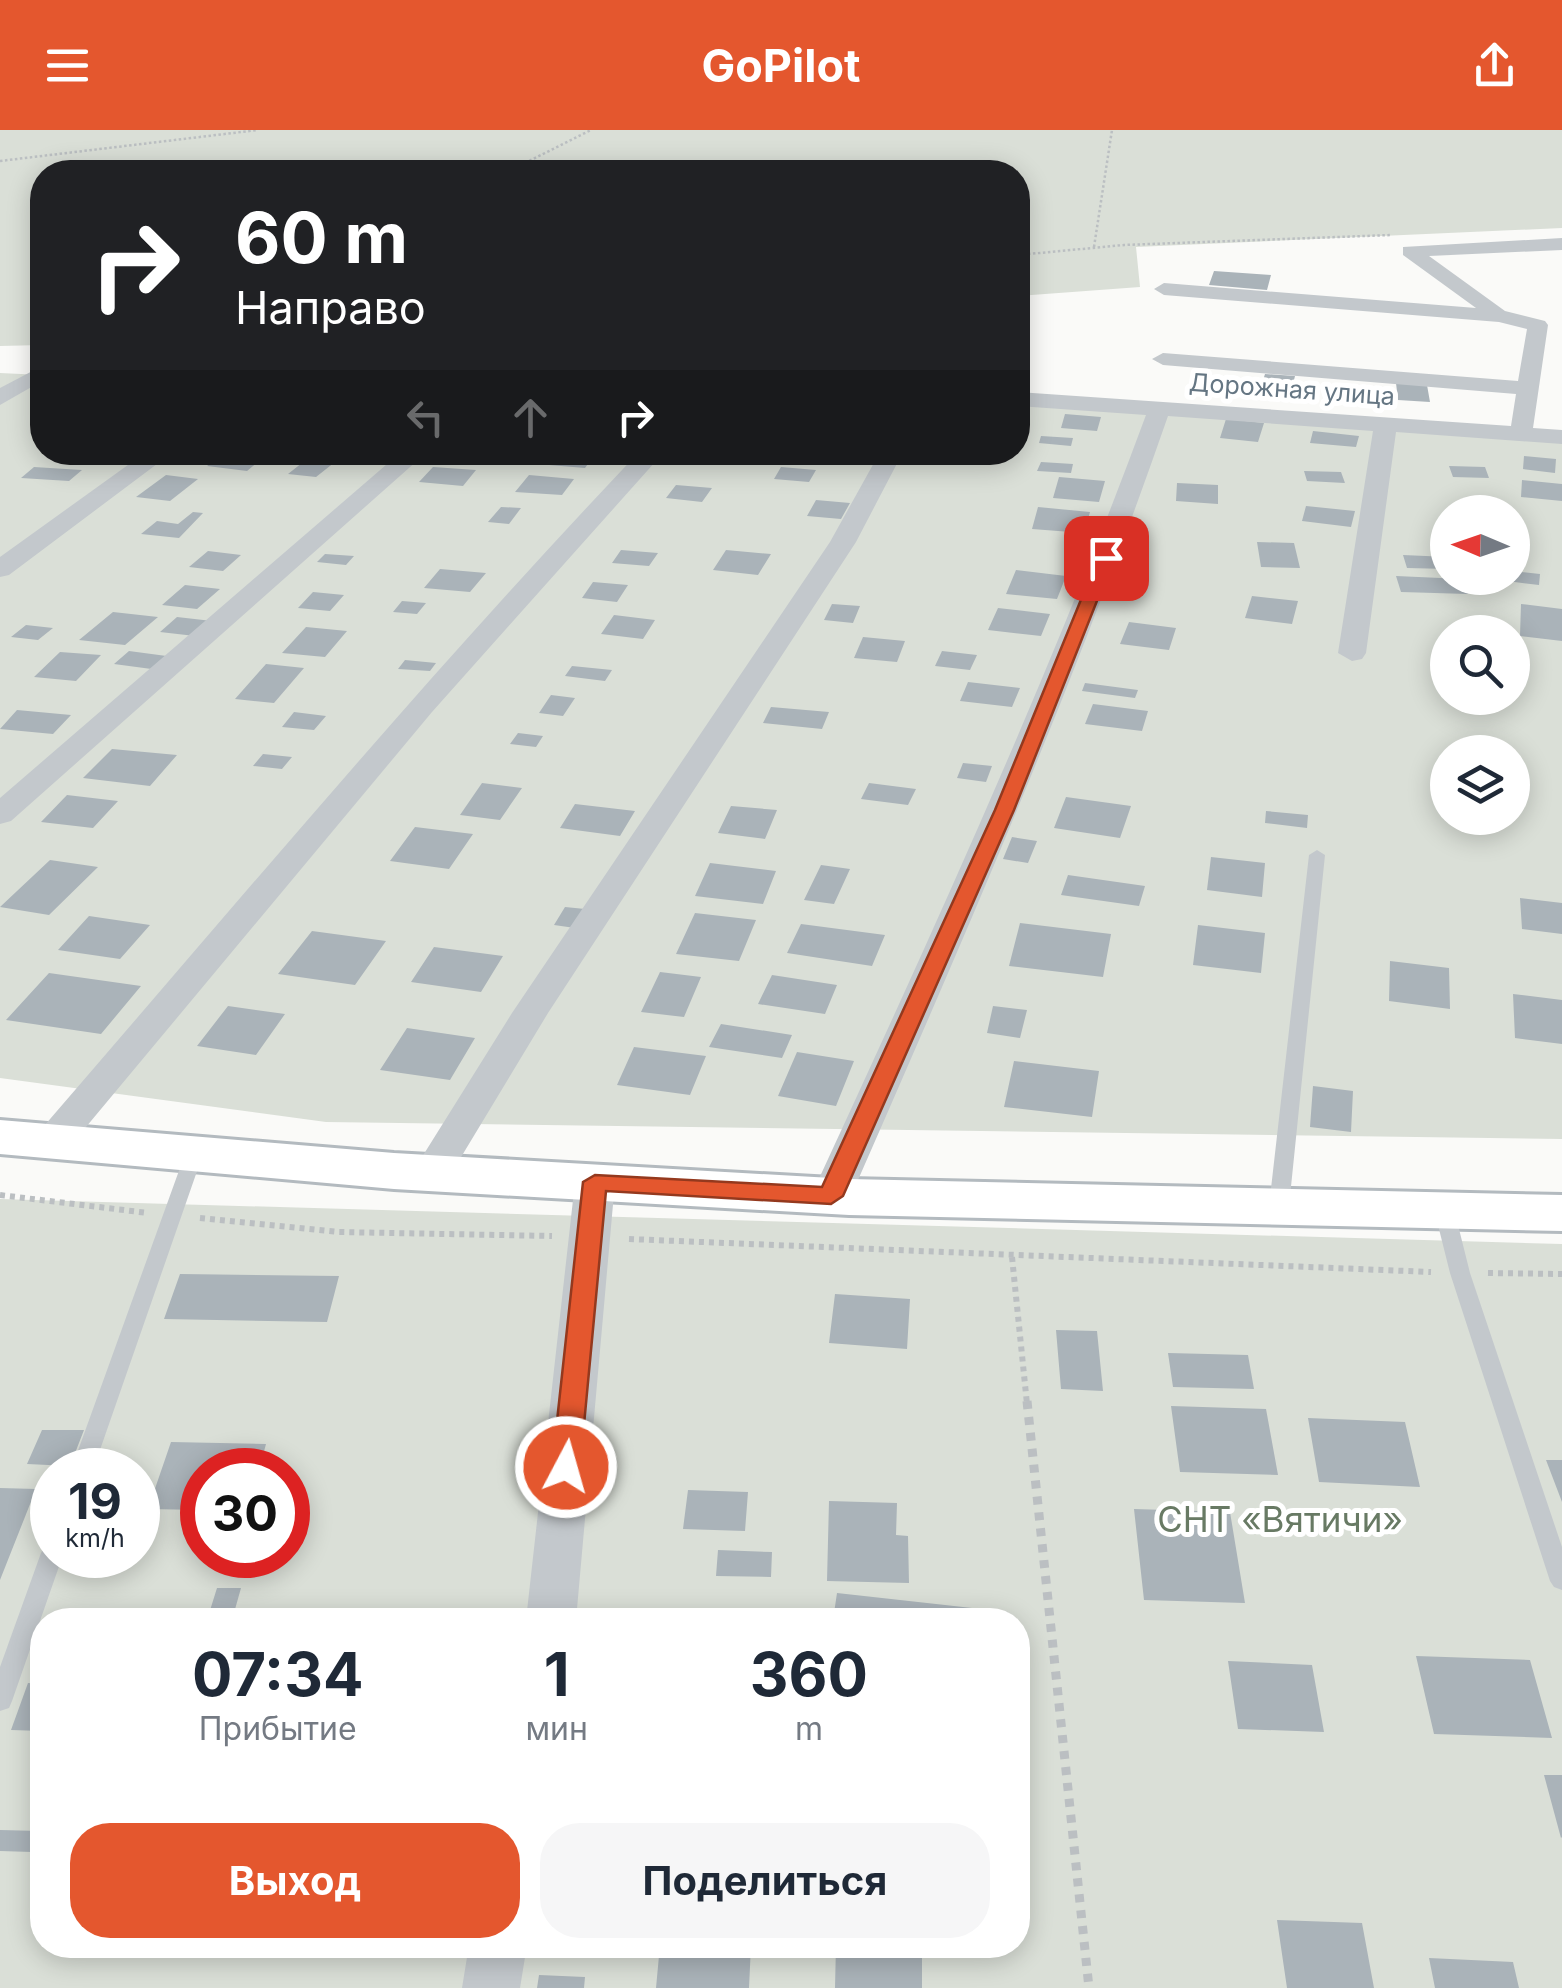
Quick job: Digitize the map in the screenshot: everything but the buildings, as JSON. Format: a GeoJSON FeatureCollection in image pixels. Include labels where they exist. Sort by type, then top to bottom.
{"type":"FeatureCollection","features":[{"type":"Feature","properties":{"kind":"main road"},"geometry":{"type":"LineString","coordinates":[[26,1139],[432,1173],[831,1196],[1562,1213]]}},
{"type":"Feature","properties":{"kind":"street"},"geometry":{"type":"LineString","coordinates":[[1499,316],[1410,251],[1562,244]]}},
{"type":"Feature","properties":{"kind":"street"},"geometry":{"type":"LineString","coordinates":[[1164,289],[1499,316],[1538,324],[1533,384],[1521,433]]}},
{"type":"Feature","properties":{"kind":"street"},"geometry":{"type":"LineString","coordinates":[[1528,322],[1562,321]]}},
{"type":"Feature","properties":{"kind":"street"},"geometry":{"type":"LineString","coordinates":[[1162,358],[1533,384]]}},
{"type":"Feature","properties":{"kind":"street"},"geometry":{"type":"LineString","coordinates":[[0,368],[30,369]]}},
{"type":"Feature","properties":{"kind":"street"},"geometry":{"type":"LineString","coordinates":[[0,398],[30,378]]}},
{"type":"Feature","properties":{"kind":"street","name":"Дорожная улица"},"geometry":{"type":"LineString","coordinates":[[1030,400],[1562,437]]}},
{"type":"Feature","properties":{"kind":"street"},"geometry":{"type":"LineString","coordinates":[[831,1196],[1004,810],[1106,558],[1160,407]]}},
{"type":"Feature","properties":{"kind":"street"},"geometry":{"type":"LineString","coordinates":[[1352,653],[1386,423]]}},
{"type":"Feature","properties":{"kind":"street"},"geometry":{"type":"LineString","coordinates":[[0,569],[144,465]]}},
{"type":"Feature","properties":{"kind":"street"},"geometry":{"type":"LineString","coordinates":[[0,814],[401,465]]}},
{"type":"Feature","properties":{"kind":"street"},"geometry":{"type":"LineString","coordinates":[[26,1139],[332,812],[640,465]]}},
{"type":"Feature","properties":{"kind":"street"},"geometry":{"type":"LineString","coordinates":[[432,1173],[530,1013],[843,542],[885,465]]}},
{"type":"Feature","properties":{"kind":"street"},"geometry":{"type":"LineString","coordinates":[[552,1608],[595,1182]]}},
{"type":"Feature","properties":{"kind":"street"},"geometry":{"type":"LineString","coordinates":[[491,1988],[496,1958]]}},
{"type":"Feature","properties":{"kind":"lane"},"geometry":{"type":"LineString","coordinates":[[1279,1206],[1317,855]]}},
{"type":"Feature","properties":{"kind":"lane"},"geometry":{"type":"LineString","coordinates":[[90,1448],[194,1154]]}},
{"type":"Feature","properties":{"kind":"lane"},"geometry":{"type":"LineString","coordinates":[[1444,1210],[1460,1273],[1562,1581]]}},
{"type":"Feature","properties":{"kind":"lane"},"geometry":{"type":"LineString","coordinates":[[33,1608],[43,1578]]}},
{"type":"Feature","properties":{"kind":"lane"},"geometry":{"type":"LineString","coordinates":[[0,1701],[30,1616]]}},
{"type":"Feature","properties":{"kind":"path"},"geometry":{"type":"LineString","coordinates":[[0,161],[258,130]]}},
{"type":"Feature","properties":{"kind":"path"},"geometry":{"type":"LineString","coordinates":[[531,160],[592,130]]}},
{"type":"Feature","properties":{"kind":"path"},"geometry":{"type":"LineString","coordinates":[[1094,248],[1112,130]]}},
{"type":"Feature","properties":{"kind":"path"},"geometry":{"type":"LineString","coordinates":[[1030,254],[1392,235]]}},
{"type":"Feature","properties":{"kind":"path"},"geometry":{"type":"LineString","coordinates":[[0,1195],[339,1232],[588,1237],[1562,1274]]}},
{"type":"Feature","properties":{"kind":"path"},"geometry":{"type":"LineString","coordinates":[[1012,1256],[1089,1988]]}},
{"type":"Feature","properties":{"kind":"green space"},"geometry":{"type":"Polygon","coordinates":[[[0,130],[1562,130],[1562,228],[1136,247],[1140,287],[1030,295],[1030,160],[30,160],[30,345],[0,346],[0,130]]]}},
{"type":"Feature","properties":{"kind":"green space"},"geometry":{"type":"Polygon","coordinates":[[[0,373],[30,374],[30,465],[1030,465],[1030,405],[1562,443],[1562,1139],[326,1122],[0,1078],[0,373]]]}},
{"type":"Feature","properties":{"kind":"green space","name":"СНТ «Вятичи»"},"geometry":{"type":"Polygon","coordinates":[[[0,1199],[1562,1244],[1562,1988],[0,1988],[0,1199]]]}},
{"type":"Feature","properties":{"kind":"route"},"geometry":{"type":"LineString","coordinates":[[566,1467],[595,1182],[831,1196],[1004,810],[1106,558]]}}]}
